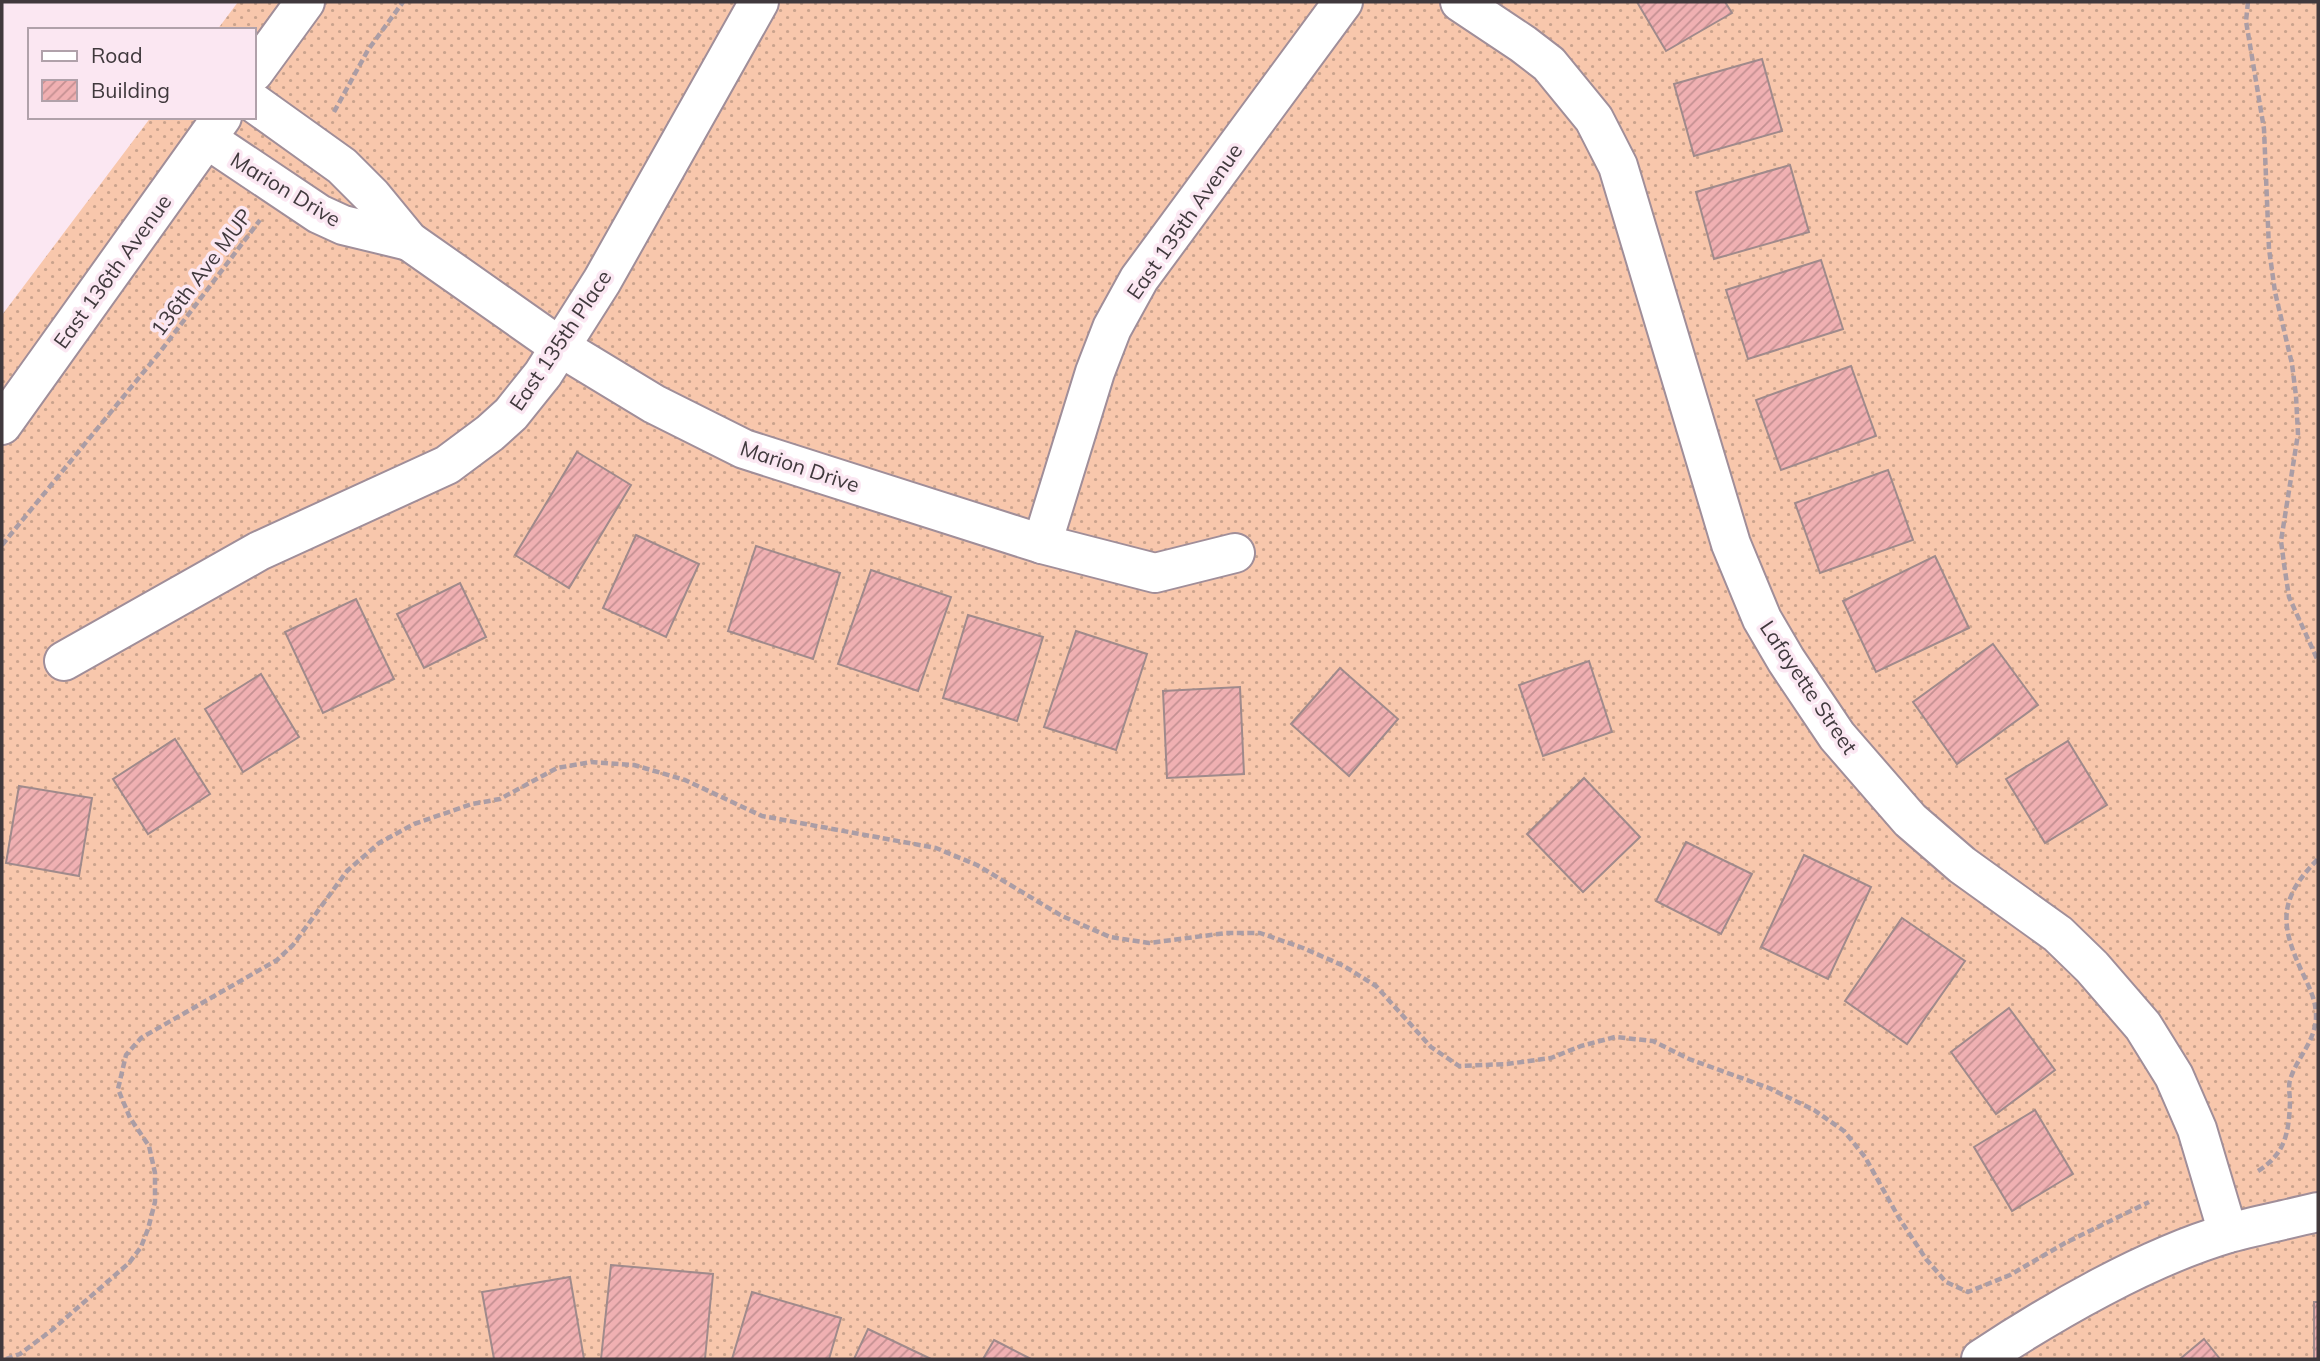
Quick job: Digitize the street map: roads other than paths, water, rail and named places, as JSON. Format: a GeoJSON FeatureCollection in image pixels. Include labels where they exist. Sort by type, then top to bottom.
{"type":"FeatureCollection","features":[{"type":"Feature","properties":{"kind":"street"},"geometry":{"type":"LineString","coordinates":[[256,69],[304,2]]}},
{"type":"Feature","properties":{"kind":"street","name":"East 135th Place"},"geometry":{"type":"LineString","coordinates":[[64,661],[259,551],[447,465],[511,414],[542,374],[602,281],[759,2]]}},
{"type":"Feature","properties":{"kind":"street","name":"East 135th Avenue"},"geometry":{"type":"LineString","coordinates":[[1042,544],[1095,372],[1112,328],[1139,279],[1343,2]]}},
{"type":"Feature","properties":{"kind":"street","name":"Lafayette Street"},"geometry":{"type":"LineString","coordinates":[[1460,2],[1549,64],[1594,119],[1618,166],[1731,544],[1762,618],[1786,660],[1837,736],[1910,820],[1962,864],[2058,934],[2092,967],[2143,1026],[2174,1076],[2197,1129],[2228,1233]]}},
{"type":"Feature","properties":{"kind":"street","name":"Marion Drive"},"geometry":{"type":"LineString","coordinates":[[256,104],[342,166],[372,196],[409,241],[560,347],[654,404],[744,449],[1042,544],[1155,573],[1235,553]]}},
{"type":"Feature","properties":{"kind":"street","name":"Marion Drive"},"geometry":{"type":"LineString","coordinates":[[215,128],[282,191],[343,225],[409,241]]}},
{"type":"Feature","properties":{"kind":"street","name":"East 136th Avenue"},"geometry":{"type":"LineString","coordinates":[[2,425],[215,128]]}},
{"type":"Feature","properties":{"kind":"street"},"geometry":{"type":"LineString","coordinates":[[1981,1359],[2017,1335],[2112,1283],[2169,1256],[2228,1233],[2318,1212]]}}]}
